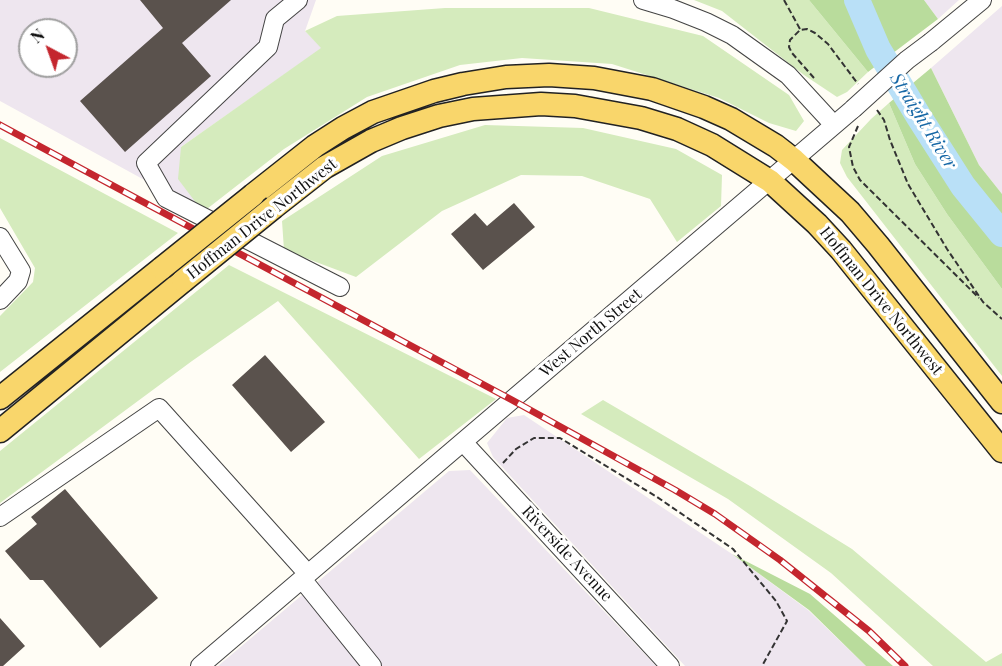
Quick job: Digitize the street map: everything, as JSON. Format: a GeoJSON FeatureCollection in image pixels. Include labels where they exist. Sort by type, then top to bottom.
{"type":"FeatureCollection","features":[{"type":"Feature","properties":{"kind":"main road","name":"Hoffman Drive Northwest"},"geometry":{"type":"LineString","coordinates":[[0,398],[315,146],[373,112],[434,90],[507,77],[549,75],[594,78],[652,89],[731,119],[776,146],[850,212],[1002,402]]}},
{"type":"Feature","properties":{"kind":"main road","name":"Hoffman Drive Northwest"},"geometry":{"type":"LineString","coordinates":[[0,431],[274,207],[325,167],[347,153],[402,128],[439,116],[473,109],[519,105],[575,105],[641,118],[677,129],[712,145],[770,182],[791,199],[841,250],[1002,452]]}},
{"type":"Feature","properties":{"kind":"street"},"geometry":{"type":"LineString","coordinates":[[298,0],[275,19],[268,47],[146,163],[166,198],[340,287]]}},
{"type":"Feature","properties":{"kind":"street"},"geometry":{"type":"LineString","coordinates":[[643,0],[681,12],[732,35],[788,75],[834,125]]}},
{"type":"Feature","properties":{"kind":"street","name":"West North Street"},"geometry":{"type":"LineString","coordinates":[[200,666],[770,182],[907,60],[982,0]]}},
{"type":"Feature","properties":{"kind":"street"},"geometry":{"type":"LineString","coordinates":[[0,237],[21,271],[18,281],[0,300]]}},
{"type":"Feature","properties":{"kind":"street"},"geometry":{"type":"LineString","coordinates":[[0,517],[159,408],[305,577],[372,666]]}},
{"type":"Feature","properties":{"kind":"street","name":"Riverside Avenue"},"geometry":{"type":"LineString","coordinates":[[464,442],[670,666]]}},
{"type":"Feature","properties":{"kind":"path"},"geometry":{"type":"LineString","coordinates":[[784,0],[800,30]]}},
{"type":"Feature","properties":{"kind":"path"},"geometry":{"type":"LineString","coordinates":[[806,93],[813,85],[814,77],[792,53],[789,46],[790,40],[800,30],[807,29],[828,44],[861,89]]}},
{"type":"Feature","properties":{"kind":"path"},"geometry":{"type":"LineString","coordinates":[[873,105],[884,120],[908,184],[947,249],[983,302]]}},
{"type":"Feature","properties":{"kind":"path"},"geometry":{"type":"LineString","coordinates":[[853,109],[859,124],[849,147],[849,156],[860,180],[1002,318]]}},
{"type":"Feature","properties":{"kind":"path"},"geometry":{"type":"LineString","coordinates":[[493,474],[516,449],[534,438],[560,438],[693,521],[733,549],[776,600],[787,621],[762,666]]}},
{"type":"Feature","properties":{"kind":"shaded area"},"geometry":{"type":"Polygon","coordinates":[[[0,0],[316,0],[305,31],[322,48],[181,147],[203,212],[0,101],[0,0]]]}},
{"type":"Feature","properties":{"kind":"shaded area"},"geometry":{"type":"Polygon","coordinates":[[[924,0],[959,0],[938,19],[924,0]]]}},
{"type":"Feature","properties":{"kind":"shaded area"},"geometry":{"type":"Polygon","coordinates":[[[1002,6],[1002,194],[979,165],[931,68],[1002,6]]]}},
{"type":"Feature","properties":{"kind":"shaded area"},"geometry":{"type":"Polygon","coordinates":[[[524,415],[732,554],[808,610],[866,666],[685,666],[493,457],[487,443],[507,418],[524,415]]]}},
{"type":"Feature","properties":{"kind":"shaded area"},"geometry":{"type":"Polygon","coordinates":[[[470,470],[656,666],[218,666],[449,471],[470,470]]]}},
{"type":"Feature","properties":{"kind":"green space"},"geometry":{"type":"Polygon","coordinates":[[[694,0],[809,0],[868,72],[847,92],[837,97],[804,75],[722,11],[694,0]]]}},
{"type":"Feature","properties":{"kind":"green space"},"geometry":{"type":"Polygon","coordinates":[[[809,0],[924,0],[938,19],[868,72],[809,0]]]}},
{"type":"Feature","properties":{"kind":"green space"},"geometry":{"type":"Polygon","coordinates":[[[445,8],[589,8],[703,36],[789,95],[804,121],[796,131],[769,123],[719,98],[612,64],[522,58],[460,65],[367,97],[284,149],[203,212],[178,179],[181,147],[321,48],[305,31],[337,16],[445,8]]]}},
{"type":"Feature","properties":{"kind":"green space"},"geometry":{"type":"Polygon","coordinates":[[[931,68],[979,165],[1002,194],[1002,289],[947,214],[915,164],[889,103],[931,68]]]}},
{"type":"Feature","properties":{"kind":"green space"},"geometry":{"type":"Polygon","coordinates":[[[889,103],[915,164],[947,214],[1002,289],[1002,376],[847,177],[840,163],[842,150],[889,103]]]}},
{"type":"Feature","properties":{"kind":"green space"},"geometry":{"type":"Polygon","coordinates":[[[485,125],[583,128],[676,149],[722,175],[721,206],[677,242],[650,199],[582,176],[521,175],[442,211],[356,277],[284,250],[282,221],[382,156],[485,125]]]}},
{"type":"Feature","properties":{"kind":"green space"},"geometry":{"type":"Polygon","coordinates":[[[0,138],[178,233],[0,372],[0,316],[33,282],[35,268],[0,208],[0,138]]]}},
{"type":"Feature","properties":{"kind":"green space"},"geometry":{"type":"Polygon","coordinates":[[[229,265],[496,399],[419,459],[278,301],[192,361],[0,503],[0,451],[229,265]]]}},
{"type":"Feature","properties":{"kind":"green space"},"geometry":{"type":"Polygon","coordinates":[[[603,400],[852,549],[986,662],[1002,653],[1002,666],[933,666],[831,573],[728,499],[581,414],[603,400]]]}},
{"type":"Feature","properties":{"kind":"green space"},"geometry":{"type":"Polygon","coordinates":[[[732,554],[810,594],[893,666],[866,666],[809,610],[732,554]]]}},
{"type":"Feature","properties":{"kind":"building"},"geometry":{"type":"Polygon","coordinates":[[[140,0],[231,0],[182,43],[211,76],[125,152],[80,101],[163,28],[140,0]]]}},
{"type":"Feature","properties":{"kind":"building"},"geometry":{"type":"Polygon","coordinates":[[[514,203],[535,227],[483,270],[451,234],[475,213],[487,226],[514,203]]]}},
{"type":"Feature","properties":{"kind":"building"},"geometry":{"type":"Polygon","coordinates":[[[265,355],[325,422],[291,452],[232,385],[265,355]]]}},
{"type":"Feature","properties":{"kind":"building"},"geometry":{"type":"Polygon","coordinates":[[[65,489],[158,598],[100,648],[43,580],[30,580],[5,551],[37,524],[31,517],[65,489]]]}},
{"type":"Feature","properties":{"kind":"building"},"geometry":{"type":"Polygon","coordinates":[[[0,618],[25,646],[3,666],[0,666],[0,618]]]}},
{"type":"Feature","properties":{"kind":"waterway","name":"Straight River"},"geometry":{"type":"LineString","coordinates":[[857,0],[878,49],[919,117],[963,186],[1002,234]]}},
{"type":"Feature","properties":{"kind":"railway"},"geometry":{"type":"LineString","coordinates":[[0,125],[675,490],[715,514],[780,560],[869,631],[905,666]]}}]}
